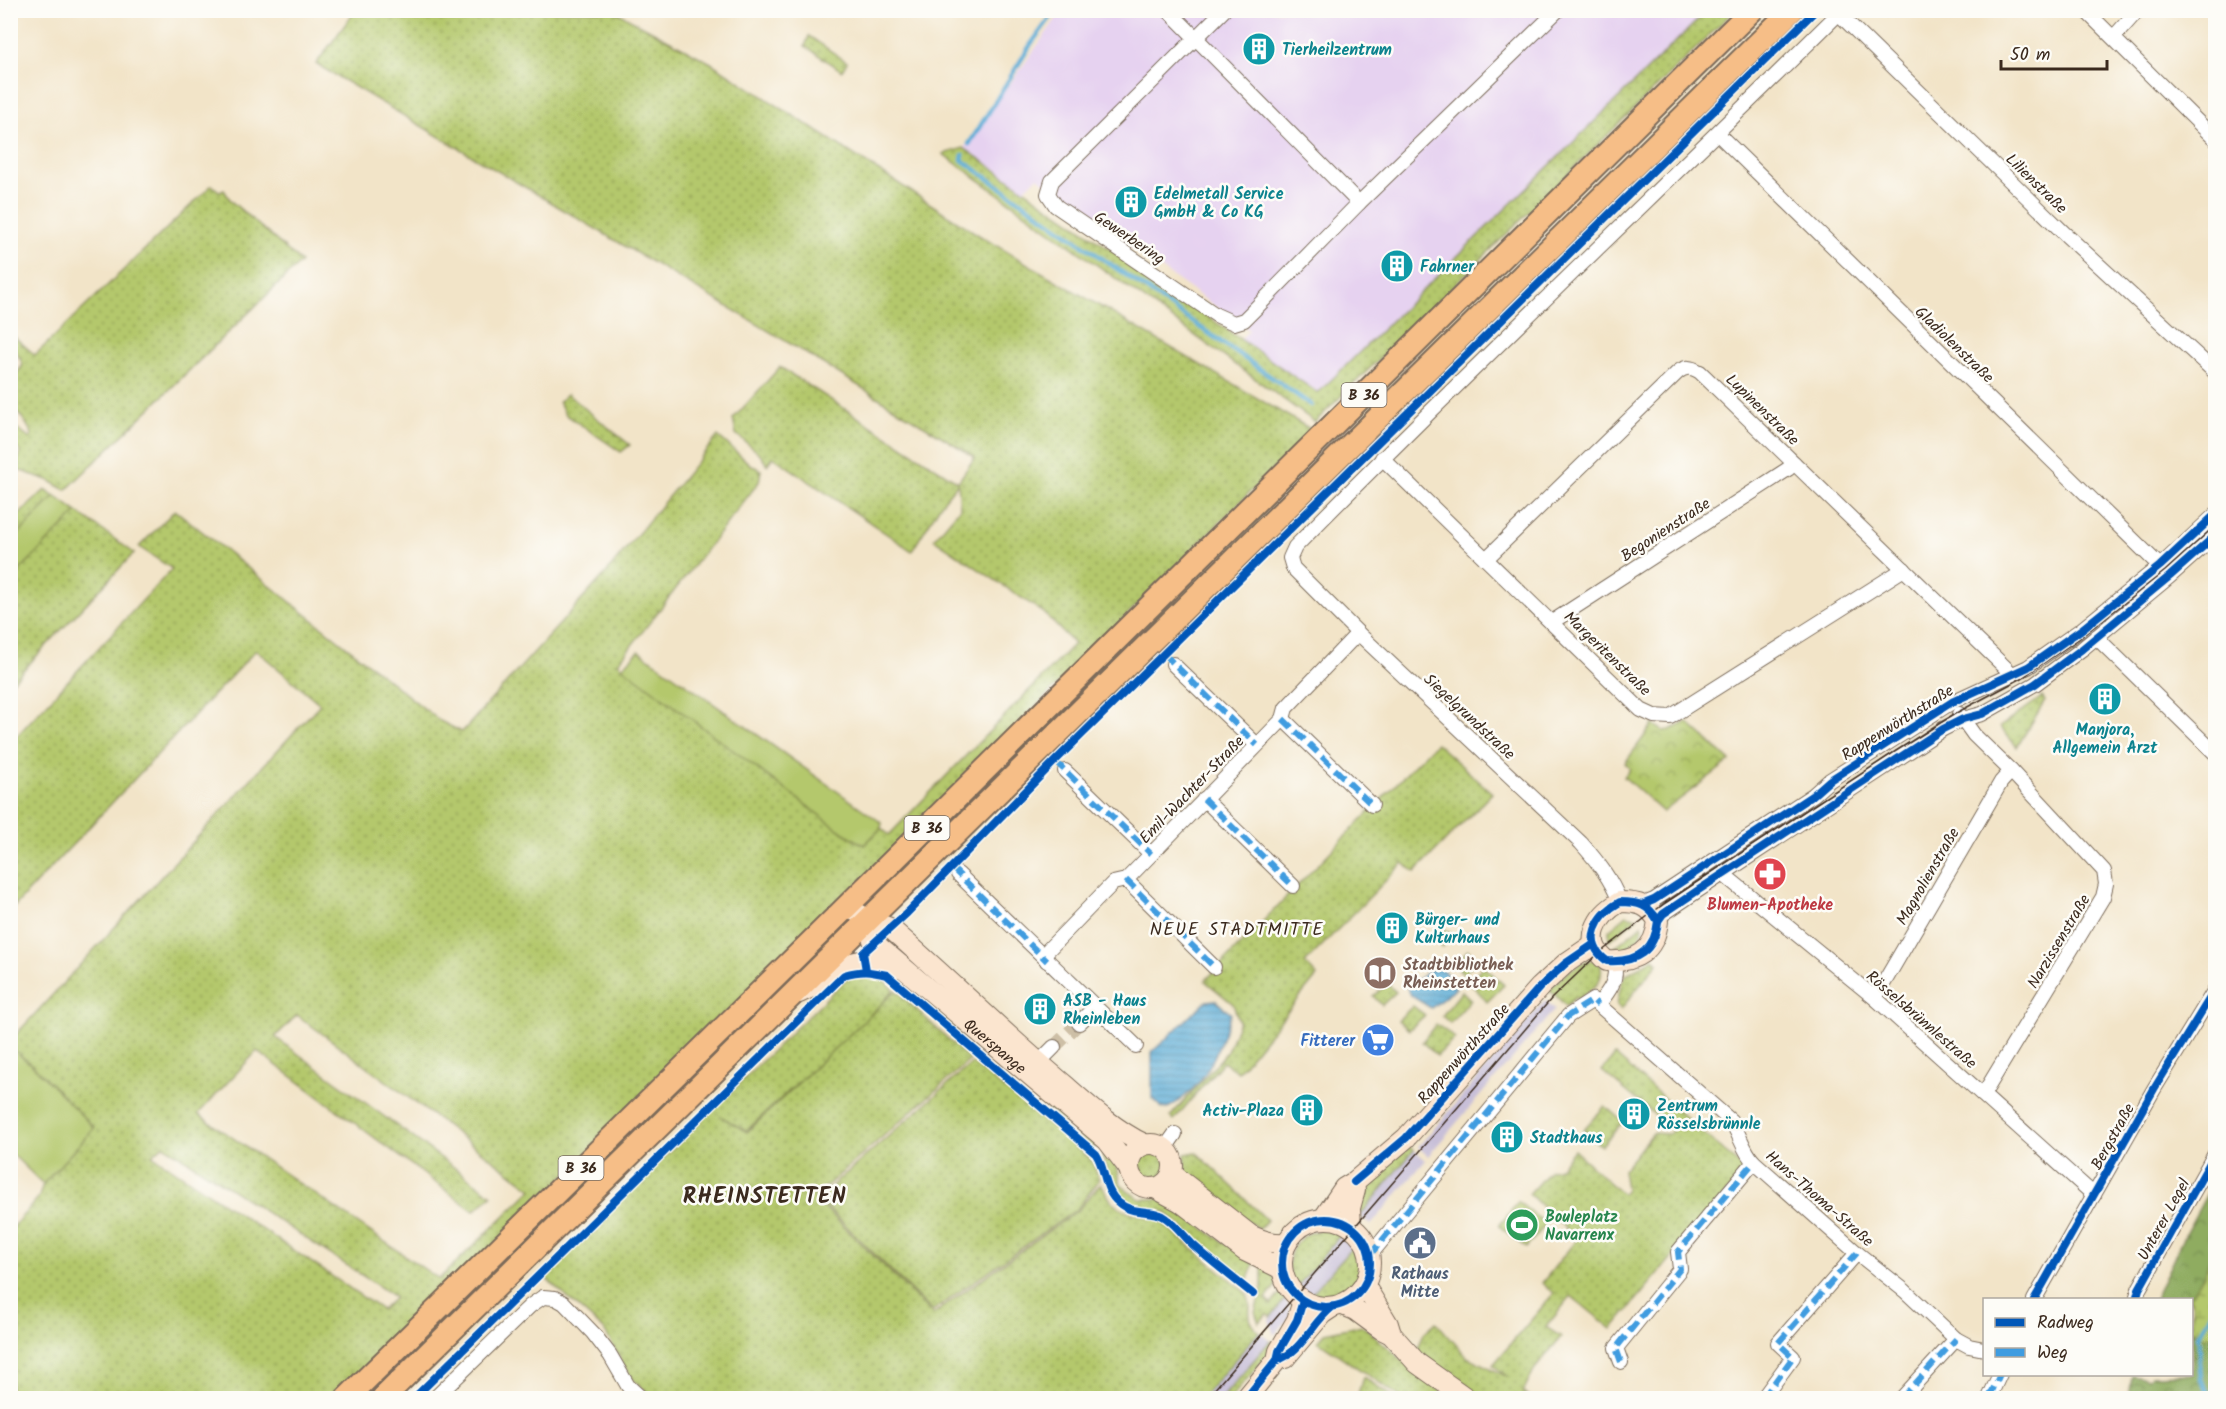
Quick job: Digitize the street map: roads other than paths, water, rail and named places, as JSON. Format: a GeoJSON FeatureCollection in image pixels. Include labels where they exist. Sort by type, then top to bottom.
{"type":"FeatureCollection","features":[{"type":"Feature","properties":{"kind":"main road","name":"B 36"},"geometry":{"type":"LineString","coordinates":[[347,1398],[1752,10]]}},
{"type":"Feature","properties":{"kind":"main road","name":"B 36"},"geometry":{"type":"LineString","coordinates":[[383,1398],[1792,10]]}},
{"type":"Feature","properties":{"kind":"main road"},"geometry":{"type":"LineString","coordinates":[[1620,903],[1644,904],[1653,912],[1658,921],[1656,935],[1649,947],[1630,960],[1607,961],[1594,944],[1597,925],[1601,918],[1620,903]]}},
{"type":"Feature","properties":{"kind":"main road","name":"Querspange"},"geometry":{"type":"LineString","coordinates":[[849,904],[867,921],[874,943],[901,968],[1033,1068],[1130,1137],[1144,1144]]}},
{"type":"Feature","properties":{"kind":"main road","name":"Querspange"},"geometry":{"type":"LineString","coordinates":[[867,921],[890,928],[1107,1140],[1128,1167]]}},
{"type":"Feature","properties":{"kind":"main road","name":"Rappenwörthstraße"},"geometry":{"type":"LineString","coordinates":[[1323,1219],[1344,1188],[1406,1138],[1540,987],[1566,963],[1594,944]]}},
{"type":"Feature","properties":{"kind":"main road"},"geometry":{"type":"LineString","coordinates":[[786,1000],[826,980],[842,965],[865,960],[878,961],[901,968]]}},
{"type":"Feature","properties":{"kind":"main road"},"geometry":{"type":"LineString","coordinates":[[1170,1141],[1172,1174],[1162,1185],[1155,1188],[1147,1188],[1134,1181],[1128,1167],[1133,1152],[1144,1144],[1170,1141]]}},
{"type":"Feature","properties":{"kind":"main road"},"geometry":{"type":"LineString","coordinates":[[1172,1174],[1250,1235],[1275,1244],[1287,1243]]}},
{"type":"Feature","properties":{"kind":"main road"},"geometry":{"type":"LineString","coordinates":[[1351,1227],[1350,1208],[1355,1190],[1354,1182]]}},
{"type":"Feature","properties":{"kind":"main road"},"geometry":{"type":"LineString","coordinates":[[1155,1188],[1181,1202],[1245,1251],[1282,1269]]}},
{"type":"Feature","properties":{"kind":"main road"},"geometry":{"type":"LineString","coordinates":[[1277,1360],[1287,1358],[1322,1314],[1337,1306],[1359,1294],[1365,1286],[1370,1271],[1370,1255],[1363,1238],[1351,1227],[1338,1221],[1323,1219],[1305,1225],[1295,1232],[1287,1243],[1282,1269],[1290,1289],[1303,1301],[1317,1307],[1337,1306],[1355,1310],[1391,1334],[1417,1363],[1466,1398]]}},
{"type":"Feature","properties":{"kind":"main road"},"geometry":{"type":"LineString","coordinates":[[1365,1286],[1388,1324],[1391,1334]]}},
{"type":"Feature","properties":{"kind":"main road"},"geometry":{"type":"LineString","coordinates":[[1246,1398],[1277,1360],[1303,1301]]}},
{"type":"Feature","properties":{"kind":"street"},"geometry":{"type":"LineString","coordinates":[[1168,10],[1359,203]]}},
{"type":"Feature","properties":{"kind":"street","name":"Gewerbering"},"geometry":{"type":"LineString","coordinates":[[1224,10],[1052,182],[1048,194],[1056,206],[1216,315],[1234,323],[1244,320],[1359,203],[1558,10]]}},
{"type":"Feature","properties":{"kind":"street"},"geometry":{"type":"LineString","coordinates":[[2085,10],[2114,37],[2185,112],[2216,140]]}},
{"type":"Feature","properties":{"kind":"street"},"geometry":{"type":"LineString","coordinates":[[2114,37],[2138,10]]}},
{"type":"Feature","properties":{"kind":"street"},"geometry":{"type":"LineString","coordinates":[[1382,458],[1718,134],[1840,12]]}},
{"type":"Feature","properties":{"kind":"street","name":"Lilienstraße"},"geometry":{"type":"LineString","coordinates":[[1840,12],[2065,234],[2216,373]]}},
{"type":"Feature","properties":{"kind":"street","name":"Gladiolenstraße"},"geometry":{"type":"LineString","coordinates":[[1718,134],[2170,576]]}},
{"type":"Feature","properties":{"kind":"street","name":"Lupinenstraße"},"geometry":{"type":"LineString","coordinates":[[1486,559],[1684,367],[1692,367],[1700,372],[2012,674]]}},
{"type":"Feature","properties":{"kind":"street","name":"Siegelgrundstraße"},"geometry":{"type":"LineString","coordinates":[[1382,458],[1295,547],[1290,558],[1293,568],[1358,633],[1581,843],[1614,885],[1620,903]]}},
{"type":"Feature","properties":{"kind":"street","name":"Margeritenstraße"},"geometry":{"type":"LineString","coordinates":[[1382,458],[1641,710],[1654,716],[1670,717],[1904,569]]}},
{"type":"Feature","properties":{"kind":"street","name":"Begonienstraße"},"geometry":{"type":"LineString","coordinates":[[1552,622],[1794,463]]}},
{"type":"Feature","properties":{"kind":"street","name":"Rappenwörthstraße"},"geometry":{"type":"LineString","coordinates":[[1644,904],[1654,900],[1813,795],[1830,780],[1952,702],[2028,667],[2082,630],[2160,566],[2216,514]]}},
{"type":"Feature","properties":{"kind":"street","name":"Rappenwörthstraße"},"geometry":{"type":"LineString","coordinates":[[1658,921],[1663,914],[1933,736],[1963,719],[1982,714],[2035,684],[2096,637],[2216,535]]}},
{"type":"Feature","properties":{"kind":"street","name":"Emil-Wachter-Straße"},"geometry":{"type":"LineString","coordinates":[[1047,960],[1045,953],[1113,883],[1125,880],[1151,854],[1283,719],[1286,708],[1358,633]]}},
{"type":"Feature","properties":{"kind":"street"},"geometry":{"type":"LineString","coordinates":[[2096,637],[2213,746]]}},
{"type":"Feature","properties":{"kind":"street"},"geometry":{"type":"LineString","coordinates":[[1173,664],[1257,745]]}},
{"type":"Feature","properties":{"kind":"street","name":"Narzissenstraße"},"geometry":{"type":"LineString","coordinates":[[1952,702],[1974,735],[2011,771],[2104,872],[2106,884],[2103,897],[1983,1095]]}},
{"type":"Feature","properties":{"kind":"street"},"geometry":{"type":"LineString","coordinates":[[1283,719],[1372,805]]}},
{"type":"Feature","properties":{"kind":"street"},"geometry":{"type":"LineString","coordinates":[[1065,771],[1151,854]]}},
{"type":"Feature","properties":{"kind":"street","name":"Magnolienstraße"},"geometry":{"type":"LineString","coordinates":[[1875,998],[2001,782],[2011,771]]}},
{"type":"Feature","properties":{"kind":"street"},"geometry":{"type":"LineString","coordinates":[[1204,799],[1293,886]]}},
{"type":"Feature","properties":{"kind":"street"},"geometry":{"type":"LineString","coordinates":[[958,874],[1136,1046]]}},
{"type":"Feature","properties":{"kind":"street","name":"Rösselsbrünnlestraße"},"geometry":{"type":"LineString","coordinates":[[1723,874],[1875,998],[2094,1195]]}},
{"type":"Feature","properties":{"kind":"street"},"geometry":{"type":"LineString","coordinates":[[1125,880],[1214,967]]}},
{"type":"Feature","properties":{"kind":"street"},"geometry":{"type":"LineString","coordinates":[[1370,1255],[1568,1016],[1593,1000],[1598,1005],[1611,989],[1617,974],[1614,962]]}},
{"type":"Feature","properties":{"kind":"street","name":"Bergstraße"},"geometry":{"type":"LineString","coordinates":[[2035,1298],[2154,1089],[2216,988]]}},
{"type":"Feature","properties":{"kind":"street","name":"Hans-Thoma-Straße"},"geometry":{"type":"LineString","coordinates":[[1598,1005],[1731,1121],[1747,1155],[1754,1162],[1857,1253],[1905,1291],[1956,1339],[1969,1346],[1983,1349]]}},
{"type":"Feature","properties":{"kind":"street"},"geometry":{"type":"LineString","coordinates":[[1078,1023],[1095,1007]]}},
{"type":"Feature","properties":{"kind":"street"},"geometry":{"type":"LineString","coordinates":[[1033,1068],[1054,1047]]}},
{"type":"Feature","properties":{"kind":"street","name":"Unterer Legel"},"geometry":{"type":"LineString","coordinates":[[2136,1298],[2144,1280],[2216,1152]]}},
{"type":"Feature","properties":{"kind":"street"},"geometry":{"type":"LineString","coordinates":[[1621,1362],[1616,1348],[1680,1269],[1678,1252],[1754,1162]]}},
{"type":"Feature","properties":{"kind":"street"},"geometry":{"type":"LineString","coordinates":[[1763,1398],[1793,1358],[1779,1343],[1857,1253]]}},
{"type":"Feature","properties":{"kind":"street"},"geometry":{"type":"LineString","coordinates":[[435,1398],[530,1306],[543,1298],[555,1298],[564,1303],[593,1333],[610,1355],[628,1386],[641,1398]]}},
{"type":"Feature","properties":{"kind":"street"},"geometry":{"type":"LineString","coordinates":[[1902,1398],[1956,1339]]}},
{"type":"Feature","properties":{"kind":"street"},"geometry":{"type":"LineString","coordinates":[[1989,1398],[1999,1376]]}},
{"type":"Feature","properties":{"kind":"water"},"geometry":{"type":"Polygon","coordinates":[[[1439,964],[1456,988],[1431,1008],[1410,995],[1407,987],[1439,964]]]}},
{"type":"Feature","properties":{"kind":"water"},"geometry":{"type":"Polygon","coordinates":[[[1215,1000],[1231,1014],[1215,1056],[1191,1090],[1166,1109],[1162,1108],[1152,1099],[1152,1052],[1206,1001],[1215,1000]]]}},
{"type":"Feature","properties":{"kind":"waterway"},"geometry":{"type":"LineString","coordinates":[[969,144],[1031,44],[1056,10]]}},
{"type":"Feature","properties":{"kind":"waterway"},"geometry":{"type":"LineString","coordinates":[[963,155],[962,160],[1311,405]]}},
{"type":"Feature","properties":{"kind":"waterway"},"geometry":{"type":"LineString","coordinates":[[2212,1398],[2201,1380],[2198,1336],[2216,1305]]}},
{"type":"Feature","properties":{"kind":"tunnel"},"geometry":{"type":"LineString","coordinates":[[1054,1047],[1079,1023]]}},
{"type":"Feature","properties":{"kind":"tram line"},"geometry":{"type":"LineString","coordinates":[[1207,1398],[1552,998],[1598,954],[1665,903],[1896,751],[1958,712],[2022,678],[2080,638],[2165,571],[2216,525]]}},
{"type":"Feature","properties":{"kind":"place","name":"Tierheilzentrum"},"geometry":{"type":"Point","coordinates":[1259,49]}},
{"type":"Feature","properties":{"kind":"place","name":"Edelmetall Service GmbH & Co KG"},"geometry":{"type":"Point","coordinates":[1131,202]}},
{"type":"Feature","properties":{"kind":"place","name":"Fahrner"},"geometry":{"type":"Point","coordinates":[1397,266]}},
{"type":"Feature","properties":{"kind":"place","name":"Manjora, Allgemein Arzt"},"geometry":{"type":"Point","coordinates":[2105,699]}},
{"type":"Feature","properties":{"kind":"place","name":"Blumen-Apotheke"},"geometry":{"type":"Point","coordinates":[1770,874]}},
{"type":"Feature","properties":{"kind":"place","name":"Bürger- und Kulturhaus"},"geometry":{"type":"Point","coordinates":[1392,928]}},
{"type":"Feature","properties":{"kind":"place","name":"Stadtbibliothek Rheinstetten"},"geometry":{"type":"Point","coordinates":[1380,973]}},
{"type":"Feature","properties":{"kind":"place","name":"ASB - Haus Rheinleben"},"geometry":{"type":"Point","coordinates":[1040,1009]}},
{"type":"Feature","properties":{"kind":"place","name":"Fitterer"},"geometry":{"type":"Point","coordinates":[1378,1040]}},
{"type":"Feature","properties":{"kind":"place","name":"Activ-Plaza"},"geometry":{"type":"Point","coordinates":[1307,1110]}},
{"type":"Feature","properties":{"kind":"place","name":"Zentrum Rösselsbrünnle"},"geometry":{"type":"Point","coordinates":[1634,1114]}},
{"type":"Feature","properties":{"kind":"place","name":"Stadthaus"},"geometry":{"type":"Point","coordinates":[1507,1137]}},
{"type":"Feature","properties":{"kind":"place","name":"Bouleplatz Navarrenx"},"geometry":{"type":"Point","coordinates":[1522,1225]}},
{"type":"Feature","properties":{"kind":"place","name":"Rathaus Mitte"},"geometry":{"type":"Point","coordinates":[1420,1243]}},
{"type":"Feature","properties":{"kind":"district","name":"NEUE STADTMITTE"},"geometry":{"type":"Point","coordinates":[1237,929]}},
{"type":"Feature","properties":{"kind":"district","name":"RHEINSTETTEN"},"geometry":{"type":"Point","coordinates":[765,1195]}}]}
